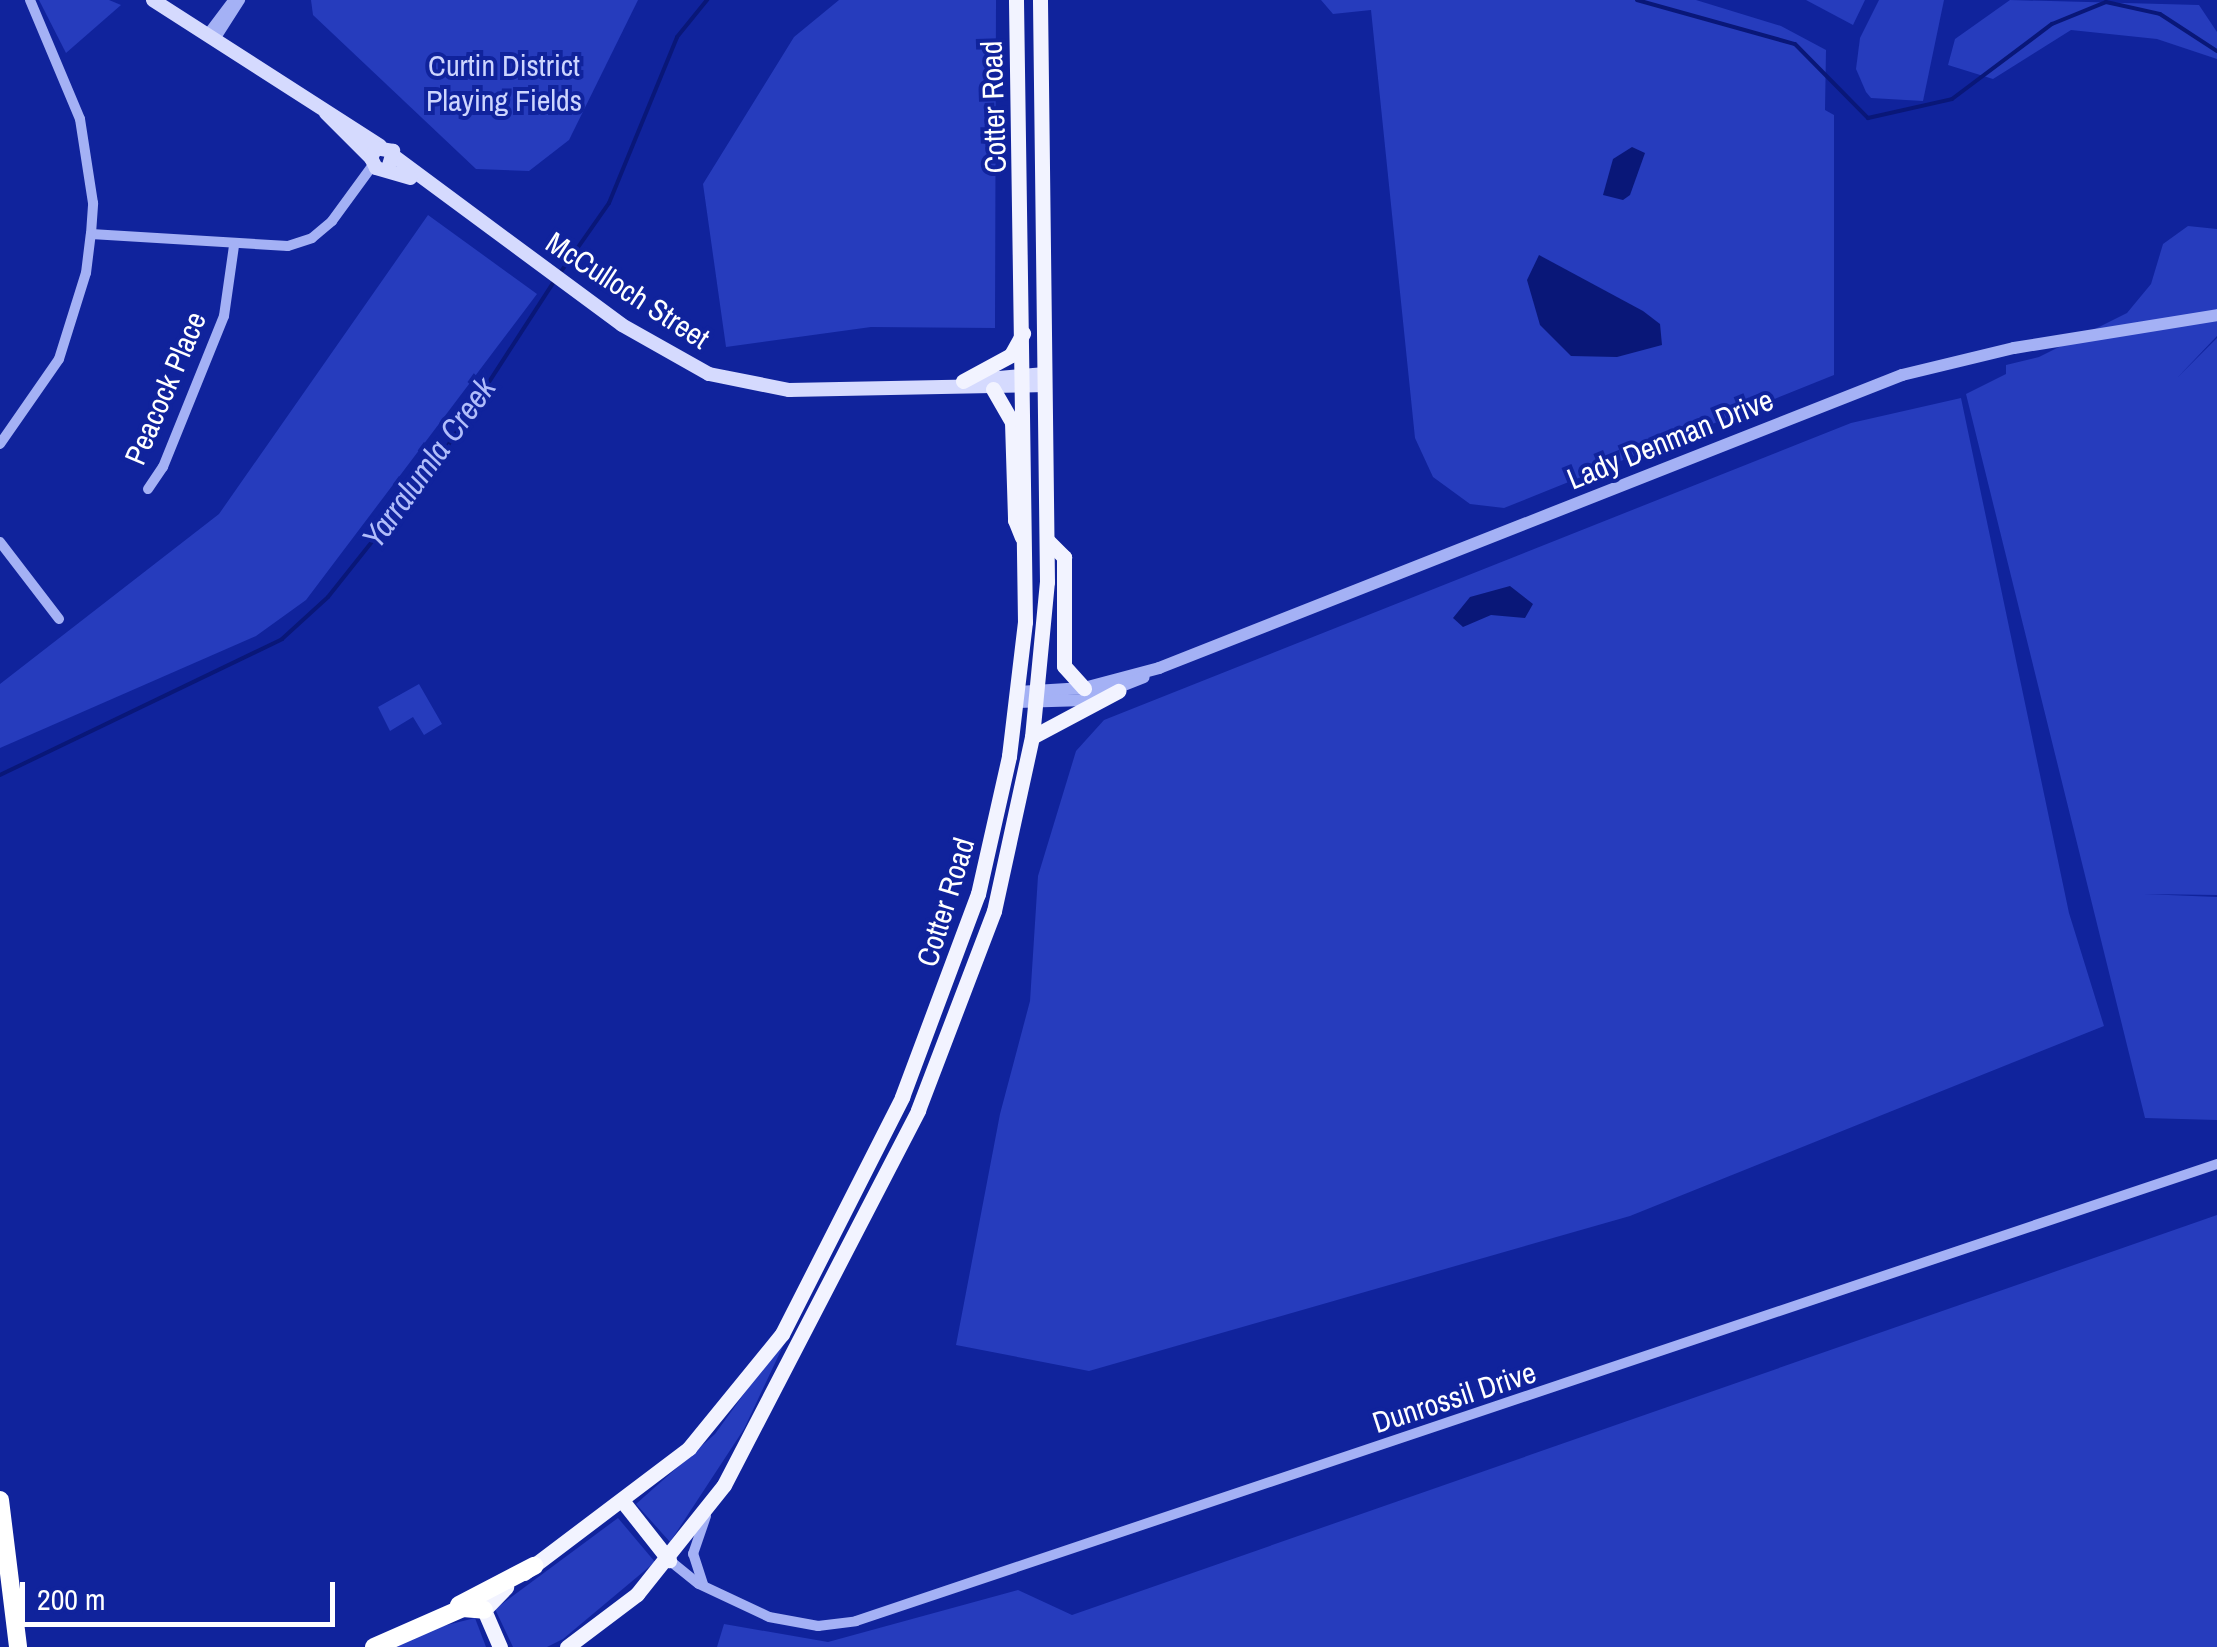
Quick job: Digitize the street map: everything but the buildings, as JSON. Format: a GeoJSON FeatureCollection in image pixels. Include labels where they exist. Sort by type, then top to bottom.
{"type":"FeatureCollection","features":[{"type":"Feature","properties":{"kind":"highway"},"geometry":{"type":"LineString","coordinates":[[0,1500],[18,1647]]}},
{"type":"Feature","properties":{"kind":"highway"},"geometry":{"type":"LineString","coordinates":[[442,1616],[534,1566]]}},
{"type":"Feature","properties":{"kind":"highway"},"geometry":{"type":"LineString","coordinates":[[374,1647],[466,1607],[484,1610]]}},
{"type":"Feature","properties":{"kind":"main road","name":"McCulloch Street"},"geometry":{"type":"LineString","coordinates":[[153,0],[214,34],[322,108],[382,159],[421,182],[668,356],[740,384],[836,392],[993,389],[1024,381]]}},
{"type":"Feature","properties":{"kind":"main road","name":"Cotter Road"},"geometry":{"type":"LineString","coordinates":[[484,1610],[534,1566],[624,1503],[714,1422],[773,1347],[902,1097],[978,894],[1018,697],[1026,545],[1016,0]]}},
{"type":"Feature","properties":{"kind":"main road","name":"Cotter Road"},"geometry":{"type":"LineString","coordinates":[[567,1647],[602,1624],[669,1560],[713,1502],[947,1045],[994,911],[1038,697],[1048,541],[1040,0]]}},
{"type":"Feature","properties":{"kind":"main road"},"geometry":{"type":"LineString","coordinates":[[963,381],[1011,355],[1025,329]]}},
{"type":"Feature","properties":{"kind":"main road","name":"McCulloch Street"},"geometry":{"type":"LineString","coordinates":[[946,388],[963,381],[1045,380]]}},
{"type":"Feature","properties":{"kind":"main road"},"geometry":{"type":"LineString","coordinates":[[993,389],[1012,422],[1015,520],[1026,545]]}},
{"type":"Feature","properties":{"kind":"main road"},"geometry":{"type":"LineString","coordinates":[[1048,541],[1064,557],[1064,666],[1084,688]]}},
{"type":"Feature","properties":{"kind":"main road"},"geometry":{"type":"LineString","coordinates":[[1032,737],[1118,691]]}},
{"type":"Feature","properties":{"kind":"main road"},"geometry":{"type":"LineString","coordinates":[[624,1503],[669,1560]]}},
{"type":"Feature","properties":{"kind":"main road"},"geometry":{"type":"LineString","coordinates":[[484,1610],[500,1647]]}},
{"type":"Feature","properties":{"kind":"main road"},"geometry":{"type":"LineString","coordinates":[[578,1647],[602,1624]]}},
{"type":"Feature","properties":{"kind":"street"},"geometry":{"type":"LineString","coordinates":[[0,444],[58,359],[86,273],[92,234],[80,120],[30,0]]}},
{"type":"Feature","properties":{"kind":"street"},"geometry":{"type":"LineString","coordinates":[[214,34],[237,0]]}},
{"type":"Feature","properties":{"kind":"street"},"geometry":{"type":"LineString","coordinates":[[92,234],[234,246],[288,246],[312,238],[382,159]]}},
{"type":"Feature","properties":{"kind":"street","name":"Peacock Place"},"geometry":{"type":"LineString","coordinates":[[148,490],[163,468],[224,316],[234,246]]}},
{"type":"Feature","properties":{"kind":"street","name":"Lady Denman Drive"},"geometry":{"type":"LineString","coordinates":[[1038,697],[1159,668],[1902,374],[2014,348],[2217,315]]}},
{"type":"Feature","properties":{"kind":"street"},"geometry":{"type":"LineString","coordinates":[[0,542],[60,619]]}},
{"type":"Feature","properties":{"kind":"street","name":"Lady Denman Drive"},"geometry":{"type":"LineString","coordinates":[[1018,697],[1118,691],[1159,668]]}},
{"type":"Feature","properties":{"kind":"street","name":"Dunrossil Drive"},"geometry":{"type":"LineString","coordinates":[[669,1560],[705,1587],[786,1621],[828,1626],[856,1622],[2217,1164]]}},
{"type":"Feature","properties":{"kind":"street"},"geometry":{"type":"LineString","coordinates":[[705,1587],[693,1550],[713,1502]]}},
{"type":"Feature","properties":{"kind":"green space"},"geometry":{"type":"Polygon","coordinates":[[[39,0],[109,0],[121,5],[66,53],[39,0]]]}},
{"type":"Feature","properties":{"kind":"green space","name":"Curtin District Playing Fields"},"geometry":{"type":"Polygon","coordinates":[[[311,0],[638,0],[569,140],[529,171],[476,169],[313,15],[311,0]]]}},
{"type":"Feature","properties":{"kind":"green space"},"geometry":{"type":"Polygon","coordinates":[[[839,0],[996,0],[995,328],[871,327],[726,347],[703,184],[794,37],[839,0]]]}},
{"type":"Feature","properties":{"kind":"green space"},"geometry":{"type":"Polygon","coordinates":[[[1321,0],[1696,0],[1781,26],[1826,50],[1825,110],[1834,115],[1834,375],[1504,508],[1470,504],[1433,477],[1415,438],[1371,10],[1333,14],[1321,0]]]}},
{"type":"Feature","properties":{"kind":"green space"},"geometry":{"type":"Polygon","coordinates":[[[1806,0],[1865,0],[1853,25],[1806,0]]]}},
{"type":"Feature","properties":{"kind":"green space"},"geometry":{"type":"Polygon","coordinates":[[[1879,0],[1944,0],[1923,101],[1871,98],[1866,92],[1856,69],[1860,38],[1879,0]]]}},
{"type":"Feature","properties":{"kind":"green space"},"geometry":{"type":"Polygon","coordinates":[[[2010,0],[2199,5],[2217,32],[2217,59],[2157,39],[2071,30],[1993,79],[1948,65],[1955,39],[2010,0]]]}},
{"type":"Feature","properties":{"kind":"green space"},"geometry":{"type":"Polygon","coordinates":[[[428,215],[537,294],[306,600],[256,636],[0,748],[0,684],[219,514],[428,215]]]}},
{"type":"Feature","properties":{"kind":"green space"},"geometry":{"type":"Polygon","coordinates":[[[2188,226],[2217,229],[2217,336],[2177,378],[2217,338],[2217,895],[2144,894],[2217,897],[2217,1120],[2145,1118],[1966,394],[2006,374],[2006,365],[2039,357],[2127,313],[2151,284],[2163,244],[2188,226]]]}},
{"type":"Feature","properties":{"kind":"green space"},"geometry":{"type":"Polygon","coordinates":[[[1961,398],[2069,913],[2104,1026],[1630,1216],[1089,1371],[956,1345],[1000,1114],[1030,1001],[1038,876],[1076,751],[1104,720],[1851,423],[1961,398]]]}},
{"type":"Feature","properties":{"kind":"green space"},"geometry":{"type":"Polygon","coordinates":[[[419,684],[442,724],[424,735],[413,717],[390,731],[378,707],[419,684]]]}},
{"type":"Feature","properties":{"kind":"green space"},"geometry":{"type":"Polygon","coordinates":[[[2217,1215],[2217,1647],[717,1647],[724,1624],[828,1642],[1018,1590],[1072,1615],[2217,1215]]]}},
{"type":"Feature","properties":{"kind":"green space"},"geometry":{"type":"Polygon","coordinates":[[[792,1327],[744,1429],[670,1542],[636,1504],[715,1434],[792,1327]]]}},
{"type":"Feature","properties":{"kind":"green space"},"geometry":{"type":"Polygon","coordinates":[[[618,1518],[655,1562],[563,1639],[547,1647],[513,1647],[495,1609],[618,1518]]]}},
{"type":"Feature","properties":{"kind":"green space"},"geometry":{"type":"Polygon","coordinates":[[[475,1618],[486,1647],[390,1647],[443,1626],[475,1618]]]}},
{"type":"Feature","properties":{"kind":"shaded area"},"geometry":{"type":"Polygon","coordinates":[[[1632,147],[1645,153],[1630,195],[1623,200],[1603,195],[1613,159],[1632,147]]]}},
{"type":"Feature","properties":{"kind":"shaded area"},"geometry":{"type":"Polygon","coordinates":[[[1539,255],[1643,311],[1660,324],[1662,345],[1617,357],[1571,356],[1540,325],[1527,280],[1539,255]]]}},
{"type":"Feature","properties":{"kind":"shaded area"},"geometry":{"type":"Polygon","coordinates":[[[1510,586],[1533,604],[1525,618],[1491,615],[1463,627],[1453,618],[1470,597],[1510,586]]]}},
{"type":"Feature","properties":{"kind":"waterway","name":"Yarralumla Creek"},"geometry":{"type":"LineString","coordinates":[[560,273],[609,203],[677,37],[707,0]]}},
{"type":"Feature","properties":{"kind":"waterway","name":"Yarralumla Creek"},"geometry":{"type":"LineString","coordinates":[[1637,0],[1795,44],[1868,118],[1952,99],[2052,24],[2106,2],[2160,14],[2217,51]]}},
{"type":"Feature","properties":{"kind":"waterway","name":"Yarralumla Creek"},"geometry":{"type":"LineString","coordinates":[[0,775],[282,639],[328,597],[445,450],[555,280]]}}]}
